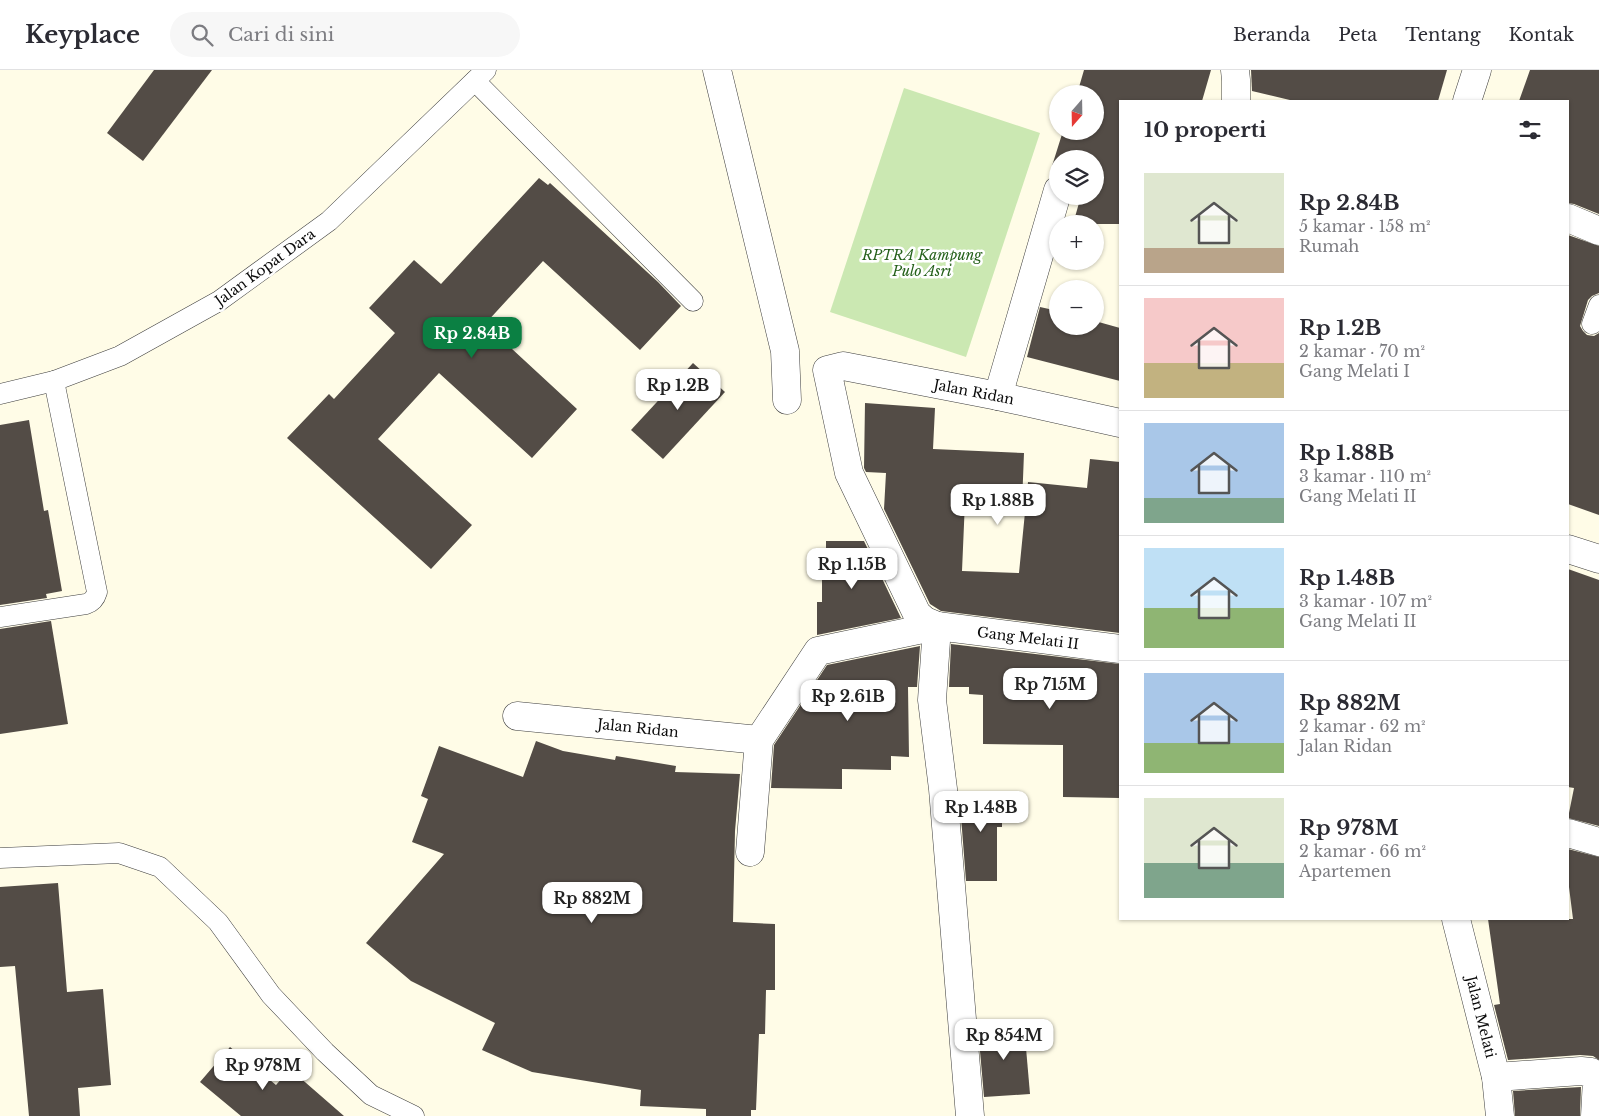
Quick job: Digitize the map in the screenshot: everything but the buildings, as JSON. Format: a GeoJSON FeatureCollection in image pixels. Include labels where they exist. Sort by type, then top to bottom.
{"type":"FeatureCollection","features":[{"type":"Feature","properties":{"kind":"street"},"geometry":{"type":"LineString","coordinates":[[717,70],[785,351],[787,400]]}},
{"type":"Feature","properties":{"kind":"street"},"geometry":{"type":"LineString","coordinates":[[1235,70],[1236,100]]}},
{"type":"Feature","properties":{"kind":"street"},"geometry":{"type":"LineString","coordinates":[[1467,100],[1477,70]]}},
{"type":"Feature","properties":{"kind":"street"},"geometry":{"type":"LineString","coordinates":[[998,396],[1054,205]]}},
{"type":"Feature","properties":{"kind":"street"},"geometry":{"type":"LineString","coordinates":[[1569,218],[1599,231]]}},
{"type":"Feature","properties":{"kind":"street","name":"Jalan Ridan"},"geometry":{"type":"LineString","coordinates":[[936,626],[921,617],[912,605],[849,473],[827,370],[843,366],[998,396],[1119,423]]}},
{"type":"Feature","properties":{"kind":"street"},"geometry":{"type":"LineString","coordinates":[[1569,549],[1599,559]]}},
{"type":"Feature","properties":{"kind":"street"},"geometry":{"type":"LineString","coordinates":[[750,852],[759,740],[818,651],[936,626],[932,700],[943,789],[970,1116]]}},
{"type":"Feature","properties":{"kind":"street","name":"Gang Melati II"},"geometry":{"type":"LineString","coordinates":[[936,626],[1119,649]]}},
{"type":"Feature","properties":{"kind":"street","name":"Jalan Ridan"},"geometry":{"type":"LineString","coordinates":[[517,716],[759,740]]}},
{"type":"Feature","properties":{"kind":"street"},"geometry":{"type":"LineString","coordinates":[[1569,833],[1599,842]]}},
{"type":"Feature","properties":{"kind":"street","name":"Jalan Melati"},"geometry":{"type":"LineString","coordinates":[[1456,920],[1496,1077],[1500,1116]]}},
{"type":"Feature","properties":{"kind":"street"},"geometry":{"type":"LineString","coordinates":[[1496,1077],[1591,1072],[1597,1079],[1595,1116]]}},
{"type":"Feature","properties":{"kind":"lane"},"geometry":{"type":"LineString","coordinates":[[481,76],[693,301]]}},
{"type":"Feature","properties":{"kind":"lane","name":"Jalan Kopat Dara"},"geometry":{"type":"LineString","coordinates":[[0,394],[54,381],[120,356],[219,301],[329,221],[481,76]]}},
{"type":"Feature","properties":{"kind":"lane"},"geometry":{"type":"LineString","coordinates":[[1592,324],[1599,305]]}},
{"type":"Feature","properties":{"kind":"lane"},"geometry":{"type":"LineString","coordinates":[[0,617],[86,604],[95,598],[97,592],[54,381]]}},
{"type":"Feature","properties":{"kind":"lane"},"geometry":{"type":"LineString","coordinates":[[0,858],[119,853],[160,866],[218,922],[271,995],[326,1052],[372,1094],[414,1116]]}},
{"type":"Feature","properties":{"kind":"green space","name":"RPTRA Kampung Pulo Asri"},"geometry":{"type":"Polygon","coordinates":[[[904,88],[1040,133],[966,357],[830,312],[904,88]]]}}]}
